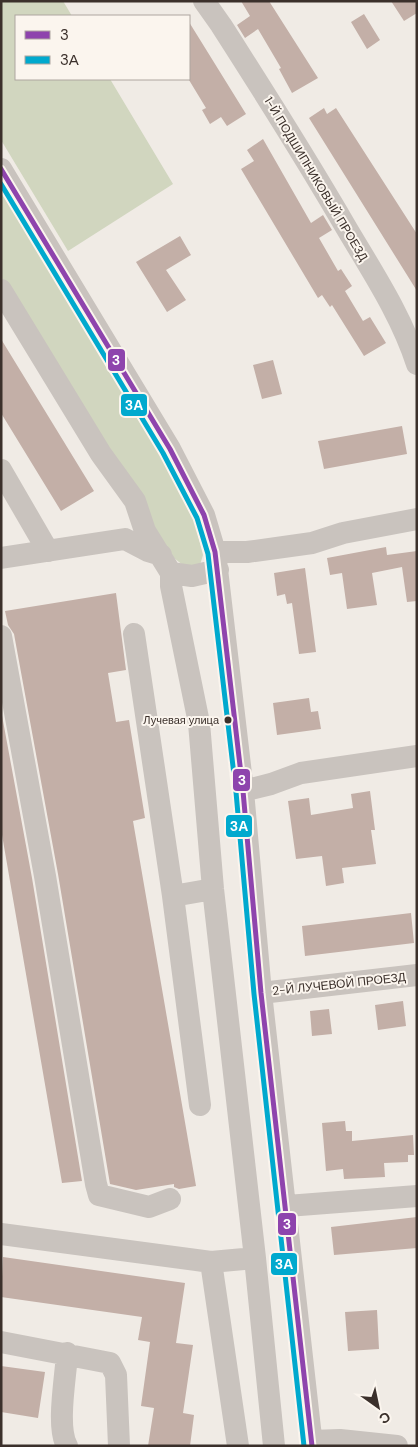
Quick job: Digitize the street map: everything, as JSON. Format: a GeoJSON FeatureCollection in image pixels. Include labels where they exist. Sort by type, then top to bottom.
{"type":"FeatureCollection","features":[{"type":"Feature","properties":{"kind":"street","name":"1-Й ПОДШИПНИКОВЫЙ ПРОЕЗД"},"geometry":{"type":"LineString","coordinates":[[204,1],[316,176],[393,306],[407,334],[417,364]]}},
{"type":"Feature","properties":{"kind":"street"},"geometry":{"type":"LineString","coordinates":[[1,169],[170,450],[204,515],[216,561],[243,791],[261,993],[287,1206],[312,1443],[340,1440],[397,1446]]}},
{"type":"Feature","properties":{"kind":"street"},"geometry":{"type":"LineString","coordinates":[[1,290],[101,454],[135,502],[145,531],[166,564],[199,722],[214,889],[274,1446]]}},
{"type":"Feature","properties":{"kind":"street"},"geometry":{"type":"LineString","coordinates":[[1,470],[48,551]]}},
{"type":"Feature","properties":{"kind":"street"},"geometry":{"type":"LineString","coordinates":[[1,558],[125,540],[148,551],[166,564],[192,576],[216,561],[247,552],[312,543],[343,532],[417,519]]}},
{"type":"Feature","properties":{"kind":"street"},"geometry":{"type":"LineString","coordinates":[[134,634],[173,896],[200,1105]]}},
{"type":"Feature","properties":{"kind":"street"},"geometry":{"type":"LineString","coordinates":[[1,636],[45,876],[96,1184],[100,1195],[149,1207],[170,1199]]}},
{"type":"Feature","properties":{"kind":"street"},"geometry":{"type":"LineString","coordinates":[[243,791],[271,784],[301,773],[417,756]]}},
{"type":"Feature","properties":{"kind":"street"},"geometry":{"type":"LineString","coordinates":[[173,896],[214,889]]}},
{"type":"Feature","properties":{"kind":"street","name":"2-Й ЛУЧЕВОЙ ПРОЕЗД"},"geometry":{"type":"LineString","coordinates":[[261,993],[417,976]]}},
{"type":"Feature","properties":{"kind":"street"},"geometry":{"type":"LineString","coordinates":[[287,1206],[417,1196]]}},
{"type":"Feature","properties":{"kind":"street"},"geometry":{"type":"LineString","coordinates":[[1,1234],[211,1262],[255,1258]]}},
{"type":"Feature","properties":{"kind":"street"},"geometry":{"type":"LineString","coordinates":[[211,1262],[238,1446]]}},
{"type":"Feature","properties":{"kind":"street"},"geometry":{"type":"LineString","coordinates":[[1,1342],[103,1360],[110,1363],[114,1369],[119,1446]]}},
{"type":"Feature","properties":{"kind":"street"},"geometry":{"type":"LineString","coordinates":[[67,1354],[62,1427],[67,1446]]}},
{"type":"Feature","properties":{"kind":"green space"},"geometry":{"type":"Polygon","coordinates":[[[1,1],[63,1],[71,15],[15,15],[15,80],[111,80],[173,184],[68,251],[1,140],[1,1]]]}},
{"type":"Feature","properties":{"kind":"green space"},"geometry":{"type":"Polygon","coordinates":[[[1,192],[162,455],[194,519],[203,555],[200,565],[184,566],[164,550],[1,277],[1,192]]]}},
{"type":"Feature","properties":{"kind":"building"},"geometry":{"type":"Polygon","coordinates":[[[241,1],[269,1],[318,78],[292,93],[279,69],[281,68],[258,29],[245,38],[237,25],[250,16],[241,1]]]}},
{"type":"Feature","properties":{"kind":"building"},"geometry":{"type":"Polygon","coordinates":[[[391,1],[417,1],[417,13],[404,21],[391,1]]]}},
{"type":"Feature","properties":{"kind":"building"},"geometry":{"type":"Polygon","coordinates":[[[364,14],[380,40],[367,49],[351,22],[364,14]]]}},
{"type":"Feature","properties":{"kind":"building"},"geometry":{"type":"Polygon","coordinates":[[[190,24],[246,114],[227,126],[221,117],[210,124],[202,110],[206,108],[189,80],[190,24]]]}},
{"type":"Feature","properties":{"kind":"building"},"geometry":{"type":"Polygon","coordinates":[[[324,108],[327,114],[336,108],[417,234],[417,291],[309,118],[324,108]]]}},
{"type":"Feature","properties":{"kind":"building"},"geometry":{"type":"Polygon","coordinates":[[[263,139],[311,223],[323,215],[332,230],[319,238],[338,271],[341,269],[352,286],[345,291],[363,321],[370,317],[386,343],[364,356],[332,305],[330,307],[322,295],[318,298],[241,169],[254,161],[247,150],[263,139]]]}},
{"type":"Feature","properties":{"kind":"building"},"geometry":{"type":"Polygon","coordinates":[[[180,236],[191,255],[166,270],[186,300],[167,312],[136,262],[180,236]]]}},
{"type":"Feature","properties":{"kind":"building"},"geometry":{"type":"Polygon","coordinates":[[[1,339],[94,491],[61,511],[1,413],[1,339]]]}},
{"type":"Feature","properties":{"kind":"building"},"geometry":{"type":"Polygon","coordinates":[[[273,360],[282,394],[262,399],[253,365],[273,360]]]}},
{"type":"Feature","properties":{"kind":"building"},"geometry":{"type":"Polygon","coordinates":[[[402,426],[407,454],[324,469],[318,441],[402,426]]]}},
{"type":"Feature","properties":{"kind":"building"},"geometry":{"type":"Polygon","coordinates":[[[386,547],[387,555],[417,551],[417,601],[407,602],[402,567],[372,573],[377,605],[347,609],[342,573],[330,575],[327,558],[386,547]]]}},
{"type":"Feature","properties":{"kind":"building"},"geometry":{"type":"Polygon","coordinates":[[[305,568],[316,652],[299,654],[292,603],[287,604],[285,594],[277,596],[274,573],[305,568]]]}},
{"type":"Feature","properties":{"kind":"building"},"geometry":{"type":"Polygon","coordinates":[[[116,593],[126,670],[108,673],[116,722],[129,720],[145,818],[133,821],[196,1186],[179,1189],[174,1187],[174,1184],[136,1190],[110,1184],[58,874],[14,634],[8,625],[5,611],[116,593]]]}},
{"type":"Feature","properties":{"kind":"building"},"geometry":{"type":"Polygon","coordinates":[[[309,698],[311,712],[318,711],[321,729],[277,735],[273,703],[309,698]]]}},
{"type":"Feature","properties":{"kind":"building"},"geometry":{"type":"Polygon","coordinates":[[[1,710],[32,878],[82,1181],[62,1183],[1,829],[1,710]]]}},
{"type":"Feature","properties":{"kind":"building"},"geometry":{"type":"Polygon","coordinates":[[[370,791],[375,830],[371,830],[376,864],[342,868],[344,883],[326,886],[322,856],[296,859],[288,801],[309,798],[311,815],[353,808],[351,794],[370,791]]]}},
{"type":"Feature","properties":{"kind":"building"},"geometry":{"type":"Polygon","coordinates":[[[411,913],[414,943],[305,956],[302,926],[411,913]]]}},
{"type":"Feature","properties":{"kind":"building"},"geometry":{"type":"Polygon","coordinates":[[[403,1001],[406,1026],[378,1030],[375,1005],[403,1001]]]}},
{"type":"Feature","properties":{"kind":"building"},"geometry":{"type":"Polygon","coordinates":[[[329,1009],[332,1034],[312,1036],[310,1011],[329,1009]]]}},
{"type":"Feature","properties":{"kind":"building"},"geometry":{"type":"Polygon","coordinates":[[[345,1121],[346,1131],[352,1131],[352,1141],[413,1135],[414,1155],[408,1155],[408,1162],[384,1163],[385,1177],[344,1179],[343,1169],[326,1171],[322,1123],[345,1121]]]}},
{"type":"Feature","properties":{"kind":"building"},"geometry":{"type":"Polygon","coordinates":[[[417,1217],[417,1248],[334,1255],[331,1227],[417,1217]]]}},
{"type":"Feature","properties":{"kind":"building"},"geometry":{"type":"Polygon","coordinates":[[[3,1257],[185,1283],[176,1343],[193,1345],[183,1413],[194,1415],[190,1446],[148,1446],[154,1408],[141,1406],[150,1342],[138,1340],[142,1317],[1,1297],[3,1257]]]}},
{"type":"Feature","properties":{"kind":"building"},"geometry":{"type":"Polygon","coordinates":[[[377,1310],[379,1349],[348,1351],[345,1312],[377,1310]]]}},
{"type":"Feature","properties":{"kind":"building"},"geometry":{"type":"Polygon","coordinates":[[[1,1366],[45,1372],[38,1418],[1,1412],[1,1366]]]}},
{"type":"Feature","properties":{"kind":"transit line","name":"3"},"geometry":{"type":"LineString","coordinates":[[1,169],[170,449],[204,515],[215,552],[243,791],[261,993],[312,1446]]}},
{"type":"Feature","properties":{"kind":"transit line","name":"3А"},"geometry":{"type":"LineString","coordinates":[[1,184],[163,453],[197,518],[208,554],[236,792],[254,994],[304,1446]]}},
{"type":"Feature","properties":{"kind":"place","name":"Лучевая улица"},"geometry":{"type":"Point","coordinates":[228,720]}}]}
